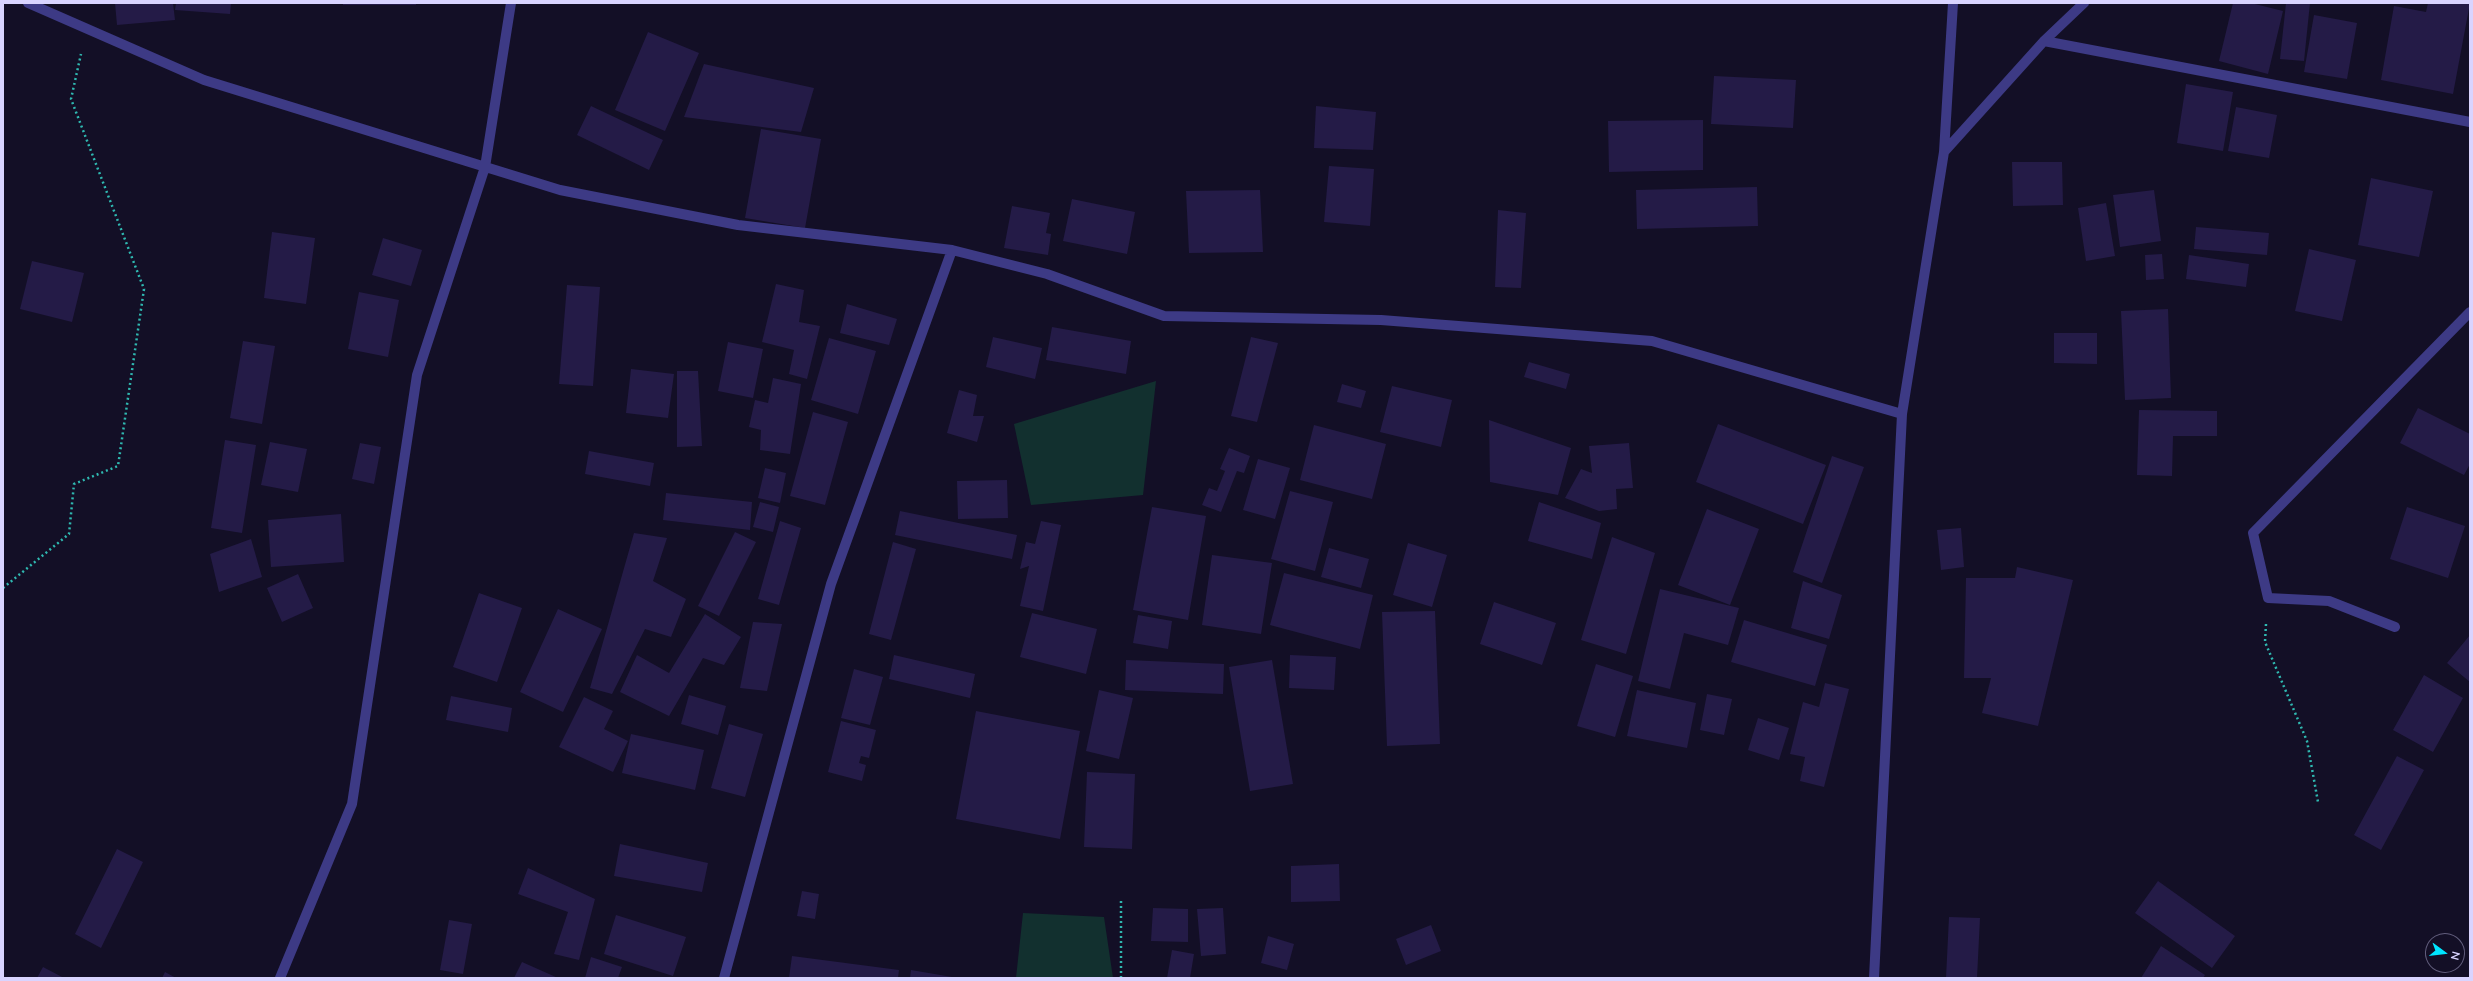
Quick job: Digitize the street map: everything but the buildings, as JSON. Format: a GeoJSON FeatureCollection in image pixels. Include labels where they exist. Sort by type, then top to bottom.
{"type":"FeatureCollection","features":[{"type":"Feature","properties":{"kind":"street"},"geometry":{"type":"LineString","coordinates":[[28,3],[204,80],[560,190],[738,224],[952,250],[1047,274],[1164,316],[1381,320],[1652,341],[1902,414]]}},
{"type":"Feature","properties":{"kind":"street"},"geometry":{"type":"LineString","coordinates":[[280,978],[352,804],[417,375],[485,167],[511,3]]}},
{"type":"Feature","properties":{"kind":"street"},"geometry":{"type":"LineString","coordinates":[[1874,978],[1902,414],[1944,152],[1953,3]]}},
{"type":"Feature","properties":{"kind":"street"},"geometry":{"type":"LineString","coordinates":[[1944,152],[2044,41],[2084,3]]}},
{"type":"Feature","properties":{"kind":"street"},"geometry":{"type":"LineString","coordinates":[[2044,41],[2470,122]]}},
{"type":"Feature","properties":{"kind":"street"},"geometry":{"type":"LineString","coordinates":[[724,978],[831,584],[952,250]]}},
{"type":"Feature","properties":{"kind":"street"},"geometry":{"type":"LineString","coordinates":[[2395,627],[2329,601],[2268,598],[2253,533],[2470,312]]}},
{"type":"Feature","properties":{"kind":"path"},"geometry":{"type":"LineString","coordinates":[[3,588],[69,534],[74,484],[118,466],[144,289],[71,99],[86,28]]}},
{"type":"Feature","properties":{"kind":"path"},"geometry":{"type":"LineString","coordinates":[[2268,598],[2265,642],[2307,742],[2318,802]]}},
{"type":"Feature","properties":{"kind":"path"},"geometry":{"type":"LineString","coordinates":[[1121,901],[1121,978]]}},
{"type":"Feature","properties":{"kind":"green space"},"geometry":{"type":"Polygon","coordinates":[[[1156,381],[1143,495],[1031,505],[1014,424],[1156,381]]]}},
{"type":"Feature","properties":{"kind":"green space"},"geometry":{"type":"Polygon","coordinates":[[[1023,913],[1104,917],[1113,978],[1016,978],[1023,913]]]}}]}
